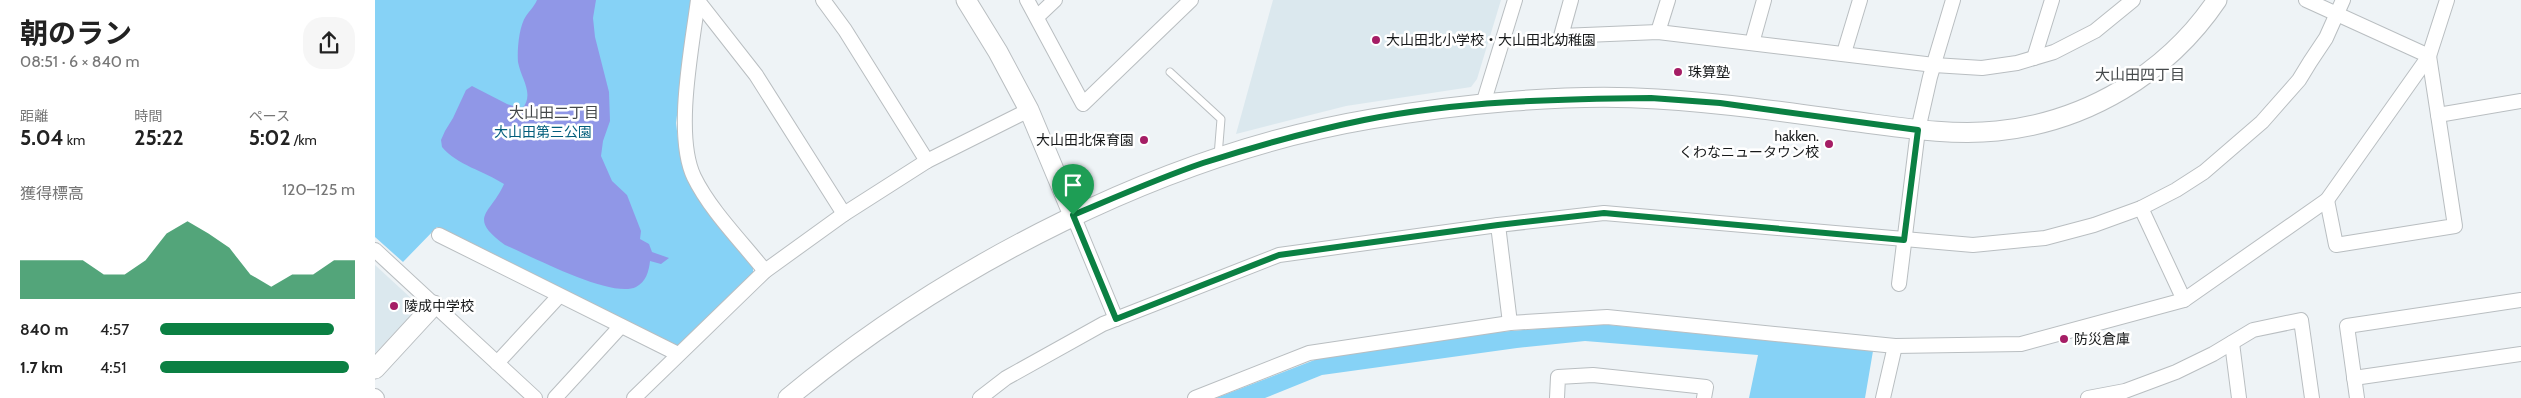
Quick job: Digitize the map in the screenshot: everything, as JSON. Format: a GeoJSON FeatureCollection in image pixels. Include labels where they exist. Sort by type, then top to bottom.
{"type":"FeatureCollection","features":[{"type":"Feature","properties":{"kind":"street"},"geometry":{"type":"LineString","coordinates":[[823,0],[845,30],[927,161]]}},
{"type":"Feature","properties":{"kind":"street"},"geometry":{"type":"LineString","coordinates":[[966,0],[998,52],[1029,110],[1116,319]]}},
{"type":"Feature","properties":{"kind":"street"},"geometry":{"type":"LineString","coordinates":[[1027,0],[1083,104],[1191,0]]}},
{"type":"Feature","properties":{"kind":"street"},"geometry":{"type":"LineString","coordinates":[[1037,17],[1055,0]]}},
{"type":"Feature","properties":{"kind":"street"},"geometry":{"type":"LineString","coordinates":[[1483,104],[1515,0]]}},
{"type":"Feature","properties":{"kind":"street"},"geometry":{"type":"LineString","coordinates":[[1571,0],[1561,36],[1658,32],[1844,53],[1934,66],[1981,68],[2017,64],[2054,52],[2095,31],[2133,0]]}},
{"type":"Feature","properties":{"kind":"street"},"geometry":{"type":"LineString","coordinates":[[1658,32],[1668,0]]}},
{"type":"Feature","properties":{"kind":"street"},"geometry":{"type":"LineString","coordinates":[[1752,43],[1764,0]]}},
{"type":"Feature","properties":{"kind":"street"},"geometry":{"type":"LineString","coordinates":[[1844,53],[1860,0]]}},
{"type":"Feature","properties":{"kind":"street"},"geometry":{"type":"LineString","coordinates":[[1899,284],[1918,130],[1953,0]]}},
{"type":"Feature","properties":{"kind":"street"},"geometry":{"type":"LineString","coordinates":[[2034,58],[2052,0]]}},
{"type":"Feature","properties":{"kind":"street"},"geometry":{"type":"LineString","coordinates":[[788,398],[835,359],[938,291],[1073,215],[1218,158],[1304,134],[1365,120],[1483,104],[1572,99],[1651,98],[1720,103],[1918,130],[1996,131],[2043,123],[2097,104],[2153,69],[2201,23],[2217,0]]}},
{"type":"Feature","properties":{"kind":"street"},"geometry":{"type":"LineString","coordinates":[[2306,0],[2429,56]]}},
{"type":"Feature","properties":{"kind":"street"},"geometry":{"type":"LineString","coordinates":[[980,398],[1006,378],[1116,319],[1279,255],[1498,225],[1604,213],[1973,245],[2017,242],[2069,232],[2141,208],[2204,172],[2262,122],[2299,80],[2337,15],[2343,0]]}},
{"type":"Feature","properties":{"kind":"street"},"geometry":{"type":"LineString","coordinates":[[1195,398],[1309,353],[1511,323],[1607,317],[1895,346],[2021,344],[2184,300],[2327,200],[2429,56],[2447,0]]}},
{"type":"Feature","properties":{"kind":"street"},"geometry":{"type":"LineString","coordinates":[[698,1],[756,75],[844,214]]}},
{"type":"Feature","properties":{"kind":"street"},"geometry":{"type":"LineString","coordinates":[[698,1],[684,122],[687,155],[700,187],[765,271]]}},
{"type":"Feature","properties":{"kind":"street"},"geometry":{"type":"LineString","coordinates":[[2327,200],[2336,245],[2455,226],[2429,56]]}},
{"type":"Feature","properties":{"kind":"street"},"geometry":{"type":"LineString","coordinates":[[2438,115],[2521,101]]}},
{"type":"Feature","properties":{"kind":"street"},"geometry":{"type":"LineString","coordinates":[[634,398],[765,271],[844,214],[927,161],[1029,110]]}},
{"type":"Feature","properties":{"kind":"street"},"geometry":{"type":"LineString","coordinates":[[2141,208],[2184,300]]}},
{"type":"Feature","properties":{"kind":"street"},"geometry":{"type":"LineString","coordinates":[[1498,225],[1511,323]]}},
{"type":"Feature","properties":{"kind":"street"},"geometry":{"type":"LineString","coordinates":[[439,236],[678,354]]}},
{"type":"Feature","properties":{"kind":"street"},"geometry":{"type":"LineString","coordinates":[[375,250],[535,398]]}},
{"type":"Feature","properties":{"kind":"street"},"geometry":{"type":"LineString","coordinates":[[497,363],[559,296]]}},
{"type":"Feature","properties":{"kind":"street"},"geometry":{"type":"LineString","coordinates":[[2357,398],[2347,326],[2521,300]]}},
{"type":"Feature","properties":{"kind":"street"},"geometry":{"type":"LineString","coordinates":[[375,369],[434,305]]}},
{"type":"Feature","properties":{"kind":"street"},"geometry":{"type":"LineString","coordinates":[[2088,398],[2125,391],[2164,377],[2195,364],[2253,330],[2301,320],[2312,398]]}},
{"type":"Feature","properties":{"kind":"street"},"geometry":{"type":"LineString","coordinates":[[555,398],[621,326]]}},
{"type":"Feature","properties":{"kind":"street"},"geometry":{"type":"LineString","coordinates":[[2231,343],[2239,398]]}},
{"type":"Feature","properties":{"kind":"street"},"geometry":{"type":"LineString","coordinates":[[1883,398],[1895,346]]}},
{"type":"Feature","properties":{"kind":"street"},"geometry":{"type":"LineString","coordinates":[[2354,378],[2521,354]]}},
{"type":"Feature","properties":{"kind":"street"},"geometry":{"type":"LineString","coordinates":[[1557,398],[1558,378],[1593,375],[1706,387],[1704,398]]}},
{"type":"Feature","properties":{"kind":"lane"},"geometry":{"type":"LineString","coordinates":[[1170,72],[1221,119],[1218,158]]}},
{"type":"Feature","properties":{"kind":"shaded area"},"geometry":{"type":"Polygon","coordinates":[[[537,0],[596,0],[593,18],[595,37],[609,92],[610,121],[603,141],[601,156],[612,181],[627,195],[641,231],[640,239],[649,244],[652,252],[669,258],[661,264],[650,261],[646,276],[636,287],[625,289],[591,282],[505,245],[493,236],[484,221],[488,209],[504,184],[455,159],[442,147],[441,140],[445,131],[466,90],[472,86],[507,104],[522,109],[526,103],[527,92],[518,62],[518,45],[524,20],[537,0]]]}},
{"type":"Feature","properties":{"kind":"shaded area","name":"大山田北小学校・大山田北幼稚園"},"geometry":{"type":"Polygon","coordinates":[[[1273,0],[1501,0],[1477,79],[1471,87],[1346,106],[1236,134],[1273,0]]]}},
{"type":"Feature","properties":{"kind":"shaded area","name":"陵成中学校"},"geometry":{"type":"Polygon","coordinates":[[[375,265],[413,300],[414,312],[375,353],[375,265]]]}},
{"type":"Feature","properties":{"kind":"green space","name":"大山田第三公園"},"geometry":{"type":"Polygon","coordinates":[[[375,0],[692,0],[676,123],[680,155],[686,174],[753,267],[753,274],[677,346],[670,345],[437,227],[403,262],[375,237],[375,0]]]}},
{"type":"Feature","properties":{"kind":"green space"},"geometry":{"type":"Polygon","coordinates":[[[1600,324],[1873,351],[1865,398],[1749,398],[1758,355],[1585,341],[1517,348],[1322,375],[1265,398],[1216,398],[1317,359],[1498,332],[1600,324]]]}},
{"type":"Feature","properties":{"kind":"place","name":"大山田北小学校・大山田北幼稚園"},"geometry":{"type":"Point","coordinates":[1376,40]}},
{"type":"Feature","properties":{"kind":"place","name":"珠算塾"},"geometry":{"type":"Point","coordinates":[1678,72]}},
{"type":"Feature","properties":{"kind":"place","name":"大山田北保育園"},"geometry":{"type":"Point","coordinates":[1144,140]}},
{"type":"Feature","properties":{"kind":"place","name":"hakken. くわなニュータウン校"},"geometry":{"type":"Point","coordinates":[1829,144]}},
{"type":"Feature","properties":{"kind":"place","name":"陵成中学校"},"geometry":{"type":"Point","coordinates":[394,306]}},
{"type":"Feature","properties":{"kind":"place","name":"防災倉庫"},"geometry":{"type":"Point","coordinates":[2064,339]}},
{"type":"Feature","properties":{"kind":"district","name":"大山田四丁目"},"geometry":{"type":"Point","coordinates":[2140,75]}},
{"type":"Feature","properties":{"kind":"district","name":"大山田二丁目"},"geometry":{"type":"Point","coordinates":[554,113]}},
{"type":"Feature","properties":{"kind":"route"},"geometry":{"type":"LineString","coordinates":[[1651,98],[1720,103],[1918,130],[1904,240],[1604,213],[1498,225],[1279,255],[1116,319],[1073,215],[1202,164],[1258,146],[1365,120],[1443,108],[1572,99],[1651,98]]}}]}
